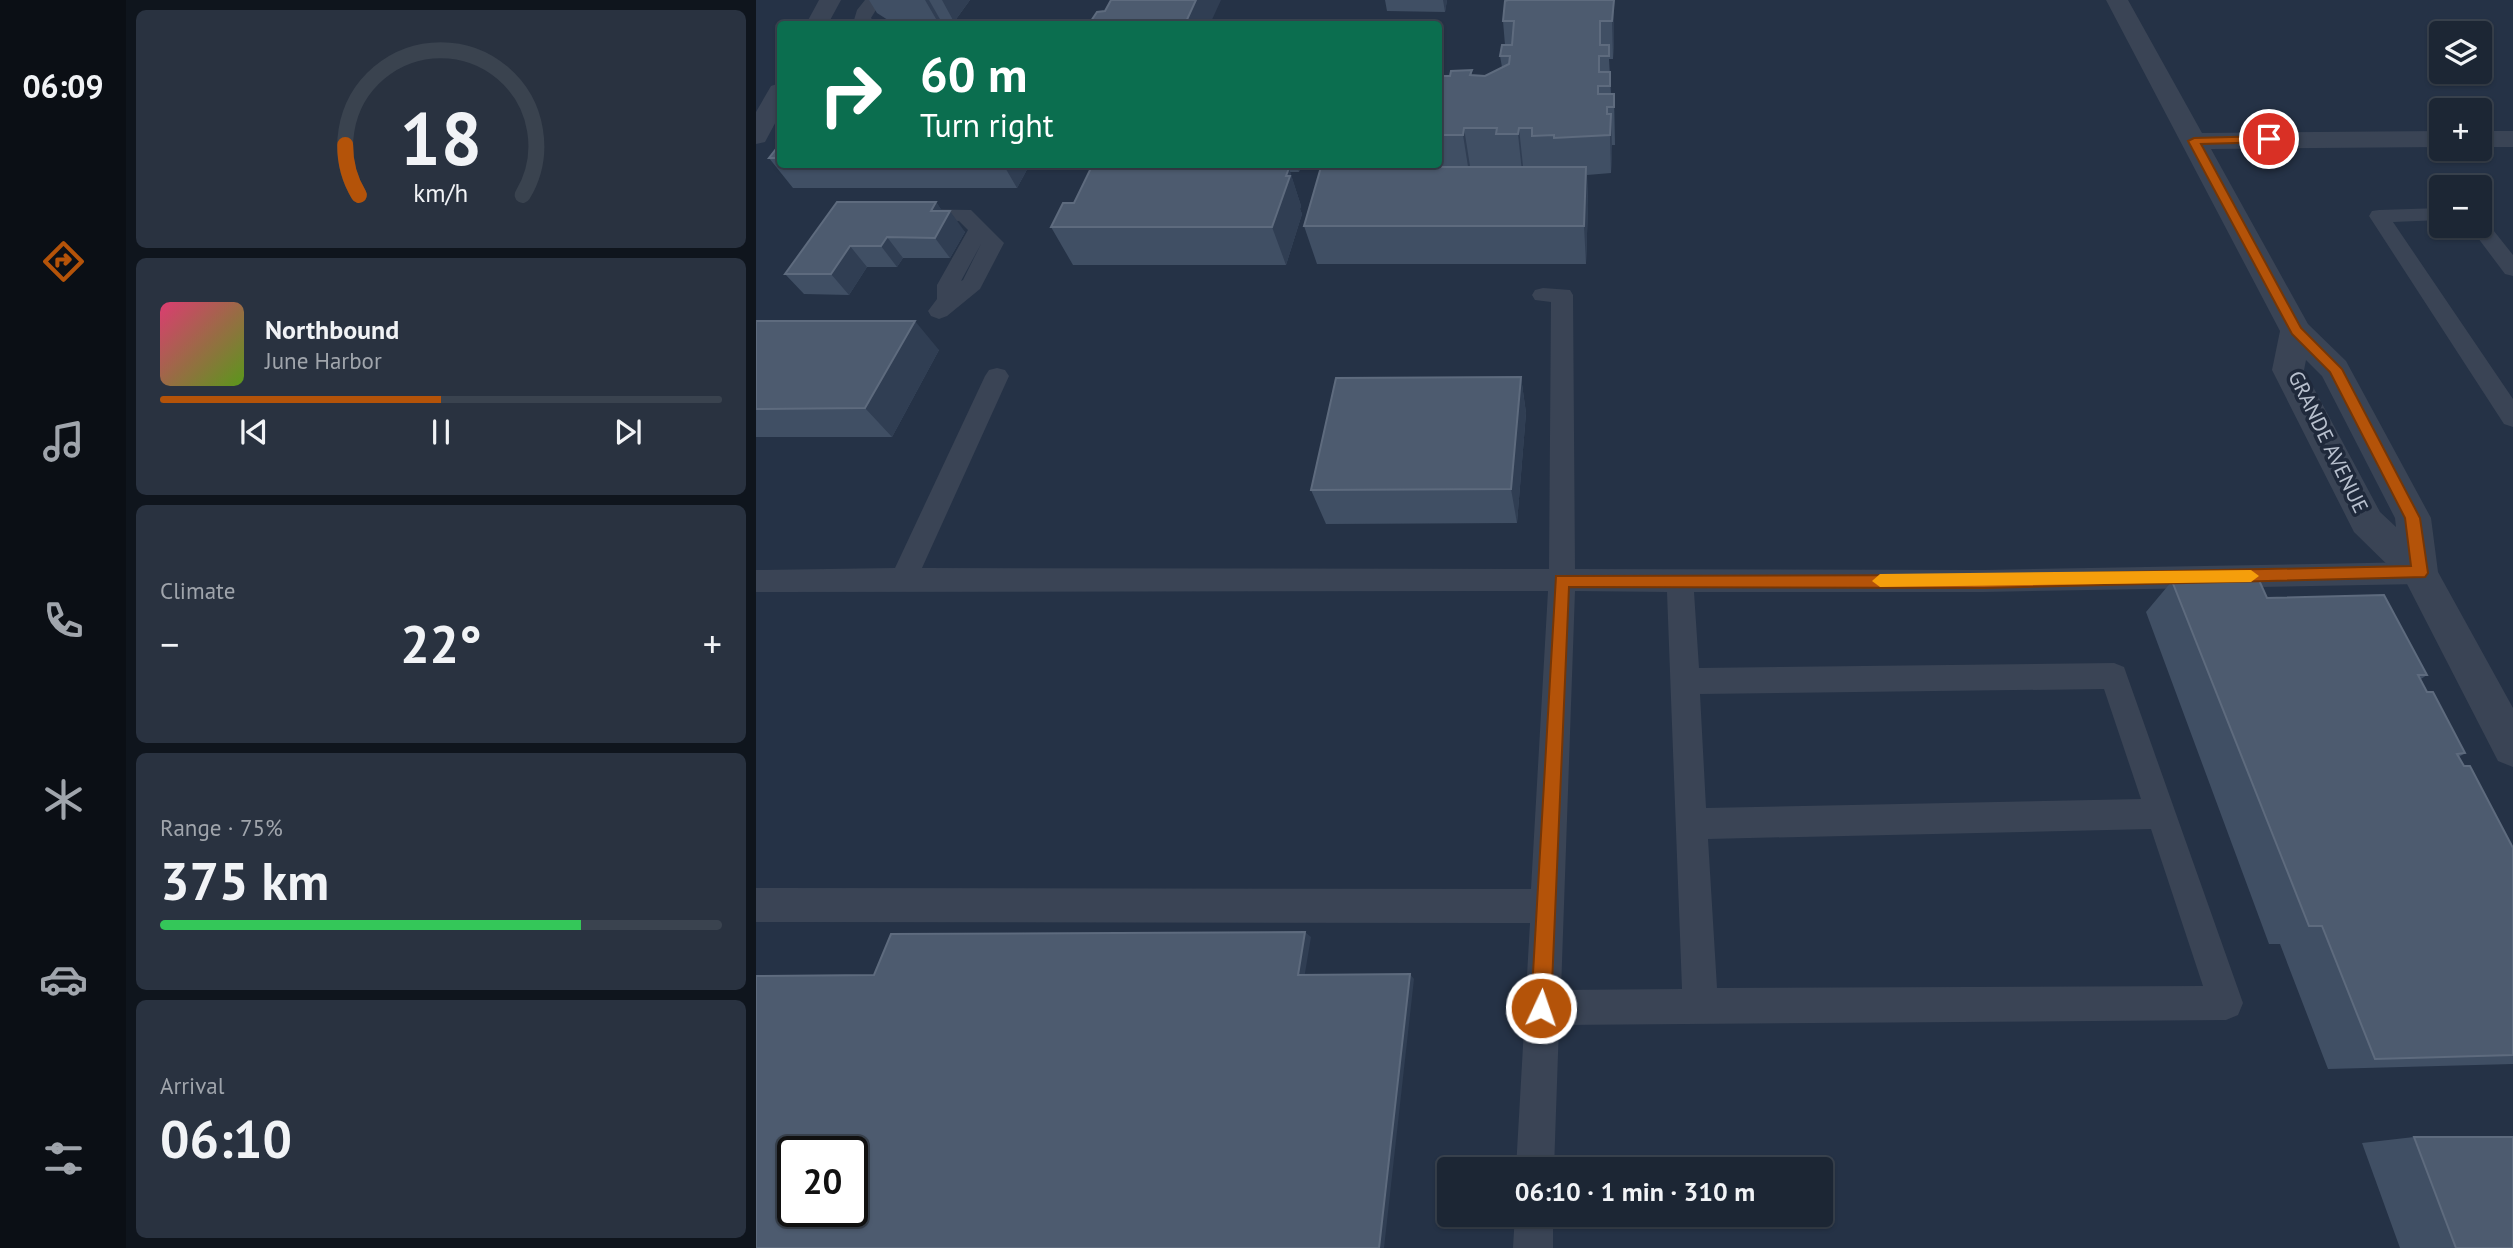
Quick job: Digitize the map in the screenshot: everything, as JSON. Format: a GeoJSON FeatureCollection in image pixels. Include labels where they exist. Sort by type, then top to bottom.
{"type":"FeatureCollection","features":[{"type":"Feature","properties":{"kind":"street"},"geometry":{"type":"LineString","coordinates":[[819,21],[830,0]]}},
{"type":"Feature","properties":{"kind":"street","name":"GRANDE AVENUE"},"geometry":{"type":"LineString","coordinates":[[2117,0],[2296,331],[2288,370],[2367,522],[2420,573],[2513,748]]}},
{"type":"Feature","properties":{"kind":"street"},"geometry":{"type":"LineString","coordinates":[[756,136],[777,98]]}},
{"type":"Feature","properties":{"kind":"street"},"geometry":{"type":"LineString","coordinates":[[2194,141],[2429,139]]}},
{"type":"Feature","properties":{"kind":"street"},"geometry":{"type":"LineString","coordinates":[[2492,139],[2513,139]]}},
{"type":"Feature","properties":{"kind":"lane"},"geometry":{"type":"LineString","coordinates":[[864,21],[865,10],[874,0]]}},
{"type":"Feature","properties":{"kind":"lane"},"geometry":{"type":"LineString","coordinates":[[2429,214],[2379,216],[2513,418]]}},
{"type":"Feature","properties":{"kind":"lane"},"geometry":{"type":"LineString","coordinates":[[896,215],[964,215],[979,229],[948,285],[944,306]]}},
{"type":"Feature","properties":{"kind":"lane"},"geometry":{"type":"LineString","coordinates":[[2488,238],[2513,269]]}},
{"type":"Feature","properties":{"kind":"lane"},"geometry":{"type":"LineString","coordinates":[[1535,1157],[1562,580],[1562,295],[1543,295]]}},
{"type":"Feature","properties":{"kind":"lane"},"geometry":{"type":"LineString","coordinates":[[904,579],[997,376]]}},
{"type":"Feature","properties":{"kind":"lane"},"geometry":{"type":"LineString","coordinates":[[756,581],[1984,581],[2420,573]]}},
{"type":"Feature","properties":{"kind":"lane"},"geometry":{"type":"LineString","coordinates":[[1680,580],[1700,1006]]}},
{"type":"Feature","properties":{"kind":"lane"},"geometry":{"type":"LineString","coordinates":[[1541,1008],[2226,1003],[2114,676],[1685,681]]}},
{"type":"Feature","properties":{"kind":"lane"},"geometry":{"type":"LineString","coordinates":[[1691,824],[2161,814]]}},
{"type":"Feature","properties":{"kind":"lane"},"geometry":{"type":"LineString","coordinates":[[756,905],[1547,906]]}},
{"type":"Feature","properties":{"kind":"lane"},"geometry":{"type":"LineString","coordinates":[[1533,1248],[1534,1227]]}},
{"type":"Feature","properties":{"kind":"building"},"geometry":{"type":"Polygon","coordinates":[[[1111,0],[1196,0],[1186,21],[1091,21],[1097,12],[1105,11],[1111,0]]]}},
{"type":"Feature","properties":{"kind":"building"},"geometry":{"type":"Polygon","coordinates":[[[1614,0],[1612,21],[1600,21],[1600,45],[1609,45],[1609,56],[1599,56],[1599,72],[1610,72],[1610,86],[1598,86],[1598,94],[1614,94],[1614,107],[1607,107],[1607,114],[1611,114],[1610,135],[1554,138],[1554,135],[1532,136],[1532,128],[1519,128],[1518,134],[1496,134],[1497,128],[1464,128],[1463,135],[1442,135],[1442,76],[1450,76],[1451,71],[1472,70],[1470,75],[1485,76],[1509,64],[1510,56],[1500,56],[1502,45],[1512,45],[1514,21],[1503,21],[1505,1],[1614,0]]]}},
{"type":"Feature","properties":{"kind":"building"},"geometry":{"type":"Polygon","coordinates":[[[777,148],[777,158],[769,158],[777,148]]]}},
{"type":"Feature","properties":{"kind":"building"},"geometry":{"type":"Polygon","coordinates":[[[1586,167],[1584,226],[1304,226],[1321,168],[1586,167]]]}},
{"type":"Feature","properties":{"kind":"building"},"geometry":{"type":"Polygon","coordinates":[[[1091,168],[1289,168],[1286,176],[1290,176],[1272,227],[1051,227],[1063,203],[1074,203],[1091,168]]]}},
{"type":"Feature","properties":{"kind":"building"},"geometry":{"type":"Polygon","coordinates":[[[837,202],[936,202],[931,211],[950,211],[935,238],[887,237],[881,246],[850,246],[831,274],[785,274],[837,202]]]}},
{"type":"Feature","properties":{"kind":"building"},"geometry":{"type":"Polygon","coordinates":[[[756,321],[915,321],[865,408],[756,409],[756,321]]]}},
{"type":"Feature","properties":{"kind":"building"},"geometry":{"type":"Polygon","coordinates":[[[1521,377],[1511,489],[1311,490],[1336,378],[1521,377]]]}},
{"type":"Feature","properties":{"kind":"building"},"geometry":{"type":"Polygon","coordinates":[[[2258,578],[2267,598],[2384,595],[2427,675],[2418,675],[2427,692],[2433,692],[2465,753],[2457,754],[2464,766],[2470,766],[2513,848],[2513,1055],[2375,1059],[2322,926],[2309,926],[2172,581],[2258,578]]]}},
{"type":"Feature","properties":{"kind":"building"},"geometry":{"type":"Polygon","coordinates":[[[1305,932],[1298,975],[1410,974],[1379,1248],[756,1248],[756,976],[874,975],[891,934],[1305,932]]]}},
{"type":"Feature","properties":{"kind":"building"},"geometry":{"type":"Polygon","coordinates":[[[2414,1137],[2513,1137],[2513,1248],[2456,1248],[2414,1137]]]}},
{"type":"Feature","properties":{"kind":"slow traffic"},"geometry":{"type":"LineString","coordinates":[[1880,581],[2251,576]]}},
{"type":"Feature","properties":{"kind":"route"},"geometry":{"type":"LineString","coordinates":[[1541,1008],[1562,580],[1984,581],[2420,573],[2413,518],[2335,369],[2296,331],[2194,141],[2269,139]]}}]}
